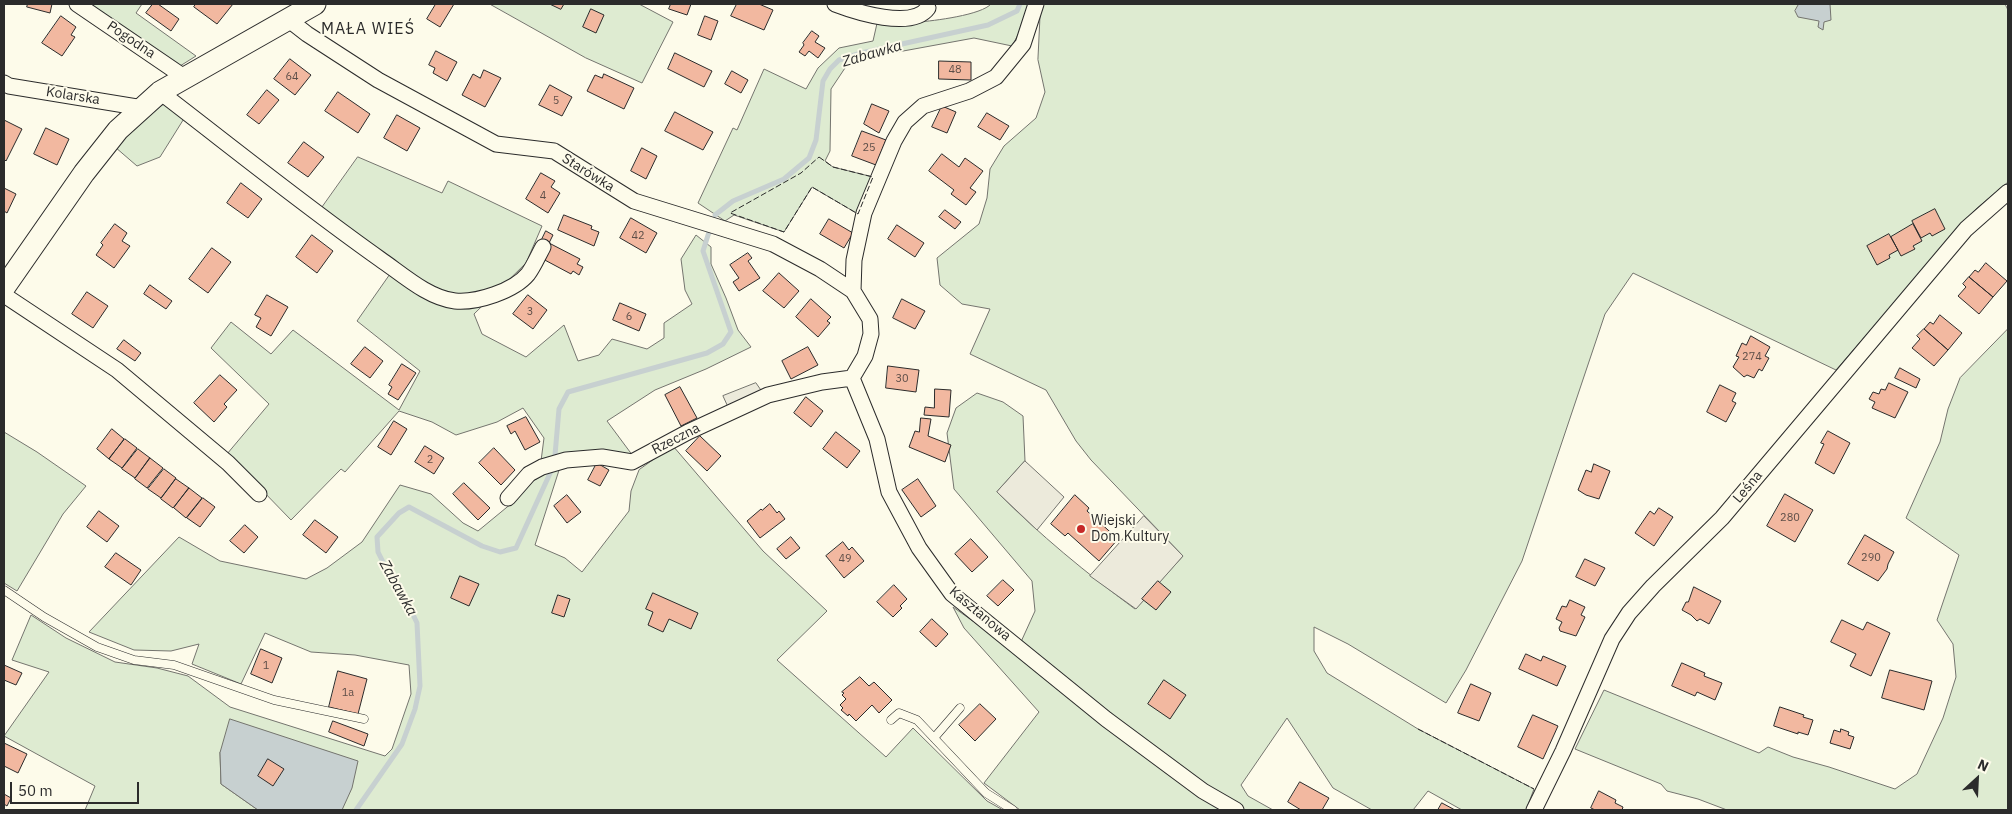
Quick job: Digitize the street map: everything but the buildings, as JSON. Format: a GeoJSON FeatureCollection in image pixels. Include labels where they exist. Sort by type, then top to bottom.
{"type":"FeatureCollection","features":[{"type":"Feature","properties":{"kind":"street","name":"Pogodna"},"geometry":{"type":"LineString","coordinates":[[77,4],[184,77]]}},
{"type":"Feature","properties":{"kind":"street"},"geometry":{"type":"LineString","coordinates":[[4,288],[84,173],[118,130],[160,92],[315,4]]}},
{"type":"Feature","properties":{"kind":"street"},"geometry":{"type":"LineString","coordinates":[[835,4],[853,11],[887,18],[909,18],[925,12],[928,8]]}},
{"type":"Feature","properties":{"kind":"street"},"geometry":{"type":"LineString","coordinates":[[853,291],[854,260],[864,213],[894,141],[905,122],[923,106],[969,91],[996,77],[1023,44],[1036,4]]}},
{"type":"Feature","properties":{"kind":"street","name":"Starówka"},"geometry":{"type":"LineString","coordinates":[[289,20],[378,80],[496,144],[554,151],[634,201],[773,244],[820,269],[853,291],[870,319],[871,334],[865,356],[852,378]]}},
{"type":"Feature","properties":{"kind":"street","name":"Kolarska"},"geometry":{"type":"LineString","coordinates":[[4,83],[9,86],[143,108]]}},
{"type":"Feature","properties":{"kind":"street"},"geometry":{"type":"LineString","coordinates":[[160,92],[349,238],[410,280],[440,297],[454,301],[475,300],[504,290],[522,280],[528,274],[543,248]]}},
{"type":"Feature","properties":{"kind":"street","name":"Leśna"},"geometry":{"type":"LineString","coordinates":[[1534,810],[1563,751],[1612,639],[1629,613],[1653,586],[1722,518],[1966,229],[2008,192]]}},
{"type":"Feature","properties":{"kind":"street"},"geometry":{"type":"LineString","coordinates":[[4,295],[117,370],[228,463],[259,494]]}},
{"type":"Feature","properties":{"kind":"street","name":"Rzeczna"},"geometry":{"type":"LineString","coordinates":[[508,498],[529,474],[542,467],[566,460],[602,457],[632,462],[688,432],[768,395],[822,382],[852,378]]}},
{"type":"Feature","properties":{"kind":"street","name":"Kasztanowa"},"geometry":{"type":"LineString","coordinates":[[852,378],[876,439],[888,492],[919,548],[952,594],[1113,724],[1203,791],[1236,810]]}},
{"type":"Feature","properties":{"kind":"lane"},"geometry":{"type":"LineString","coordinates":[[4,590],[44,617],[106,650],[134,660],[174,665],[274,700],[364,719]]}},
{"type":"Feature","properties":{"kind":"lane"},"geometry":{"type":"LineString","coordinates":[[934,738],[960,708]]}},
{"type":"Feature","properties":{"kind":"lane"},"geometry":{"type":"LineString","coordinates":[[891,720],[899,714],[917,720],[986,793],[1013,810]]}},
{"type":"Feature","properties":{"kind":"green space"},"geometry":{"type":"Polygon","coordinates":[[[88,4],[142,4],[136,13],[196,56],[180,66],[88,4]]]}},
{"type":"Feature","properties":{"kind":"green space"},"geometry":{"type":"Polygon","coordinates":[[[490,4],[639,4],[673,22],[642,83],[586,58],[490,4]]]}},
{"type":"Feature","properties":{"kind":"green space"},"geometry":{"type":"Polygon","coordinates":[[[991,4],[1030,4],[1026,20],[1012,46],[974,38],[876,56],[847,65],[831,89],[830,151],[825,161],[833,167],[873,177],[858,214],[812,187],[784,232],[734,215],[725,221],[698,203],[733,128],[737,130],[764,69],[806,89],[818,68],[839,48],[873,41],[878,19],[918,22],[957,17],[986,8],[991,4]]]}},
{"type":"Feature","properties":{"kind":"green space"},"geometry":{"type":"Polygon","coordinates":[[[1041,4],[2005,4],[2008,10],[2008,182],[1976,209],[1836,370],[1633,273],[1605,314],[1522,561],[1466,670],[1446,703],[1348,644],[1314,627],[1314,651],[1327,673],[1418,729],[1534,789],[1526,810],[1462,810],[1428,791],[1413,810],[1372,810],[1333,788],[1287,718],[1241,785],[1248,796],[1273,810],[1020,810],[984,783],[1039,712],[964,628],[953,607],[1001,641],[1020,644],[1035,611],[1032,581],[954,489],[947,433],[956,408],[977,393],[1003,402],[1023,416],[1025,461],[997,492],[1064,553],[1135,609],[1183,556],[1091,460],[1076,441],[1046,390],[970,354],[990,309],[962,304],[940,285],[937,258],[979,224],[987,198],[990,169],[1004,146],[1036,118],[1045,92],[1038,60],[1041,4]]]}},
{"type":"Feature","properties":{"kind":"green space"},"geometry":{"type":"Polygon","coordinates":[[[166,103],[185,117],[160,157],[137,166],[115,147],[142,119],[166,103]]]}},
{"type":"Feature","properties":{"kind":"green space"},"geometry":{"type":"Polygon","coordinates":[[[358,157],[442,193],[448,181],[542,226],[526,263],[474,314],[482,334],[526,357],[564,325],[578,361],[599,355],[612,339],[647,349],[664,338],[664,323],[692,304],[685,290],[681,259],[696,235],[711,247],[711,264],[738,330],[751,347],[706,369],[655,390],[607,421],[633,456],[541,461],[544,438],[523,408],[497,422],[456,435],[432,422],[399,411],[345,472],[341,469],[291,520],[227,454],[269,404],[211,348],[231,322],[271,354],[293,330],[399,410],[420,371],[357,321],[397,264],[321,209],[358,157]]]}},
{"type":"Feature","properties":{"kind":"green space"},"geometry":{"type":"Polygon","coordinates":[[[2008,329],[2008,810],[1727,810],[1698,799],[1667,791],[1661,784],[1575,749],[1604,690],[1759,753],[1768,747],[1793,757],[1895,789],[1917,774],[1943,718],[1956,677],[1953,644],[1937,620],[1959,555],[1906,518],[1940,442],[1948,409],[1960,378],[2008,329]]]}},
{"type":"Feature","properties":{"kind":"green space"},"geometry":{"type":"Polygon","coordinates":[[[4,432],[86,486],[63,514],[17,591],[4,583],[4,432]]]}},
{"type":"Feature","properties":{"kind":"green space"},"geometry":{"type":"Polygon","coordinates":[[[673,446],[763,551],[827,611],[777,660],[886,757],[913,728],[987,801],[1003,810],[342,810],[220,752],[221,784],[258,810],[85,810],[95,786],[4,736],[49,672],[12,660],[31,615],[66,638],[115,662],[157,668],[188,676],[230,707],[385,756],[392,749],[411,694],[409,665],[355,655],[311,652],[265,633],[241,684],[192,664],[199,644],[171,651],[134,650],[89,632],[179,537],[220,561],[306,579],[327,568],[362,542],[400,485],[431,494],[463,523],[478,531],[512,503],[533,481],[561,464],[535,545],[565,558],[582,572],[629,511],[631,491],[639,470],[673,446]]]}},
{"type":"Feature","properties":{"kind":"shaded area"},"geometry":{"type":"Polygon","coordinates":[[[1799,4],[1830,4],[1831,20],[1824,22],[1823,30],[1818,27],[1819,21],[1798,17],[1795,11],[1799,4]]]}},
{"type":"Feature","properties":{"kind":"shaded area"},"geometry":{"type":"Polygon","coordinates":[[[756,383],[763,393],[728,407],[723,396],[756,383]]]}},
{"type":"Feature","properties":{"kind":"shaded area"},"geometry":{"type":"Polygon","coordinates":[[[1025,461],[1064,497],[1037,530],[997,492],[1025,461]]]}},
{"type":"Feature","properties":{"kind":"shaded area"},"geometry":{"type":"Polygon","coordinates":[[[1144,516],[1183,556],[1136,609],[1090,576],[1144,516]]]}},
{"type":"Feature","properties":{"kind":"shaded area"},"geometry":{"type":"Polygon","coordinates":[[[230,719],[358,761],[352,788],[342,810],[258,810],[221,784],[220,753],[230,719]]]}},
{"type":"Feature","properties":{"kind":"waterway","name":"Zabawka"},"geometry":{"type":"LineString","coordinates":[[715,215],[733,201],[784,179],[809,158],[816,140],[823,81],[830,69],[839,60],[861,53],[988,25],[1017,11],[1020,4]]}},
{"type":"Feature","properties":{"kind":"waterway","name":"Zabawka"},"geometry":{"type":"LineString","coordinates":[[555,455],[559,409],[568,392],[707,353],[723,344],[731,332],[703,251],[709,232]]}},
{"type":"Feature","properties":{"kind":"waterway","name":"Zabawka"},"geometry":{"type":"LineString","coordinates":[[356,810],[402,744],[415,709],[420,686],[417,623],[399,585],[386,568],[378,552],[377,537],[399,513],[409,507],[482,546],[500,552],[516,548],[552,469]]}},
{"type":"Feature","properties":{"kind":"fence"},"geometry":{"type":"LineString","coordinates":[[819,157],[833,167],[873,177],[858,214],[812,187],[784,232],[730,213],[801,173],[819,157]]}},
{"type":"Feature","properties":{"kind":"fence"},"geometry":{"type":"LineString","coordinates":[[1418,729],[1534,789]]}},
{"type":"Feature","properties":{"kind":"place","name":"Wiejski Dom Kultury"},"geometry":{"type":"Point","coordinates":[1081,529]}},
{"type":"Feature","properties":{"kind":"district","name":"MAŁA WIEŚ"},"geometry":{"type":"Point","coordinates":[368,29]}}]}
